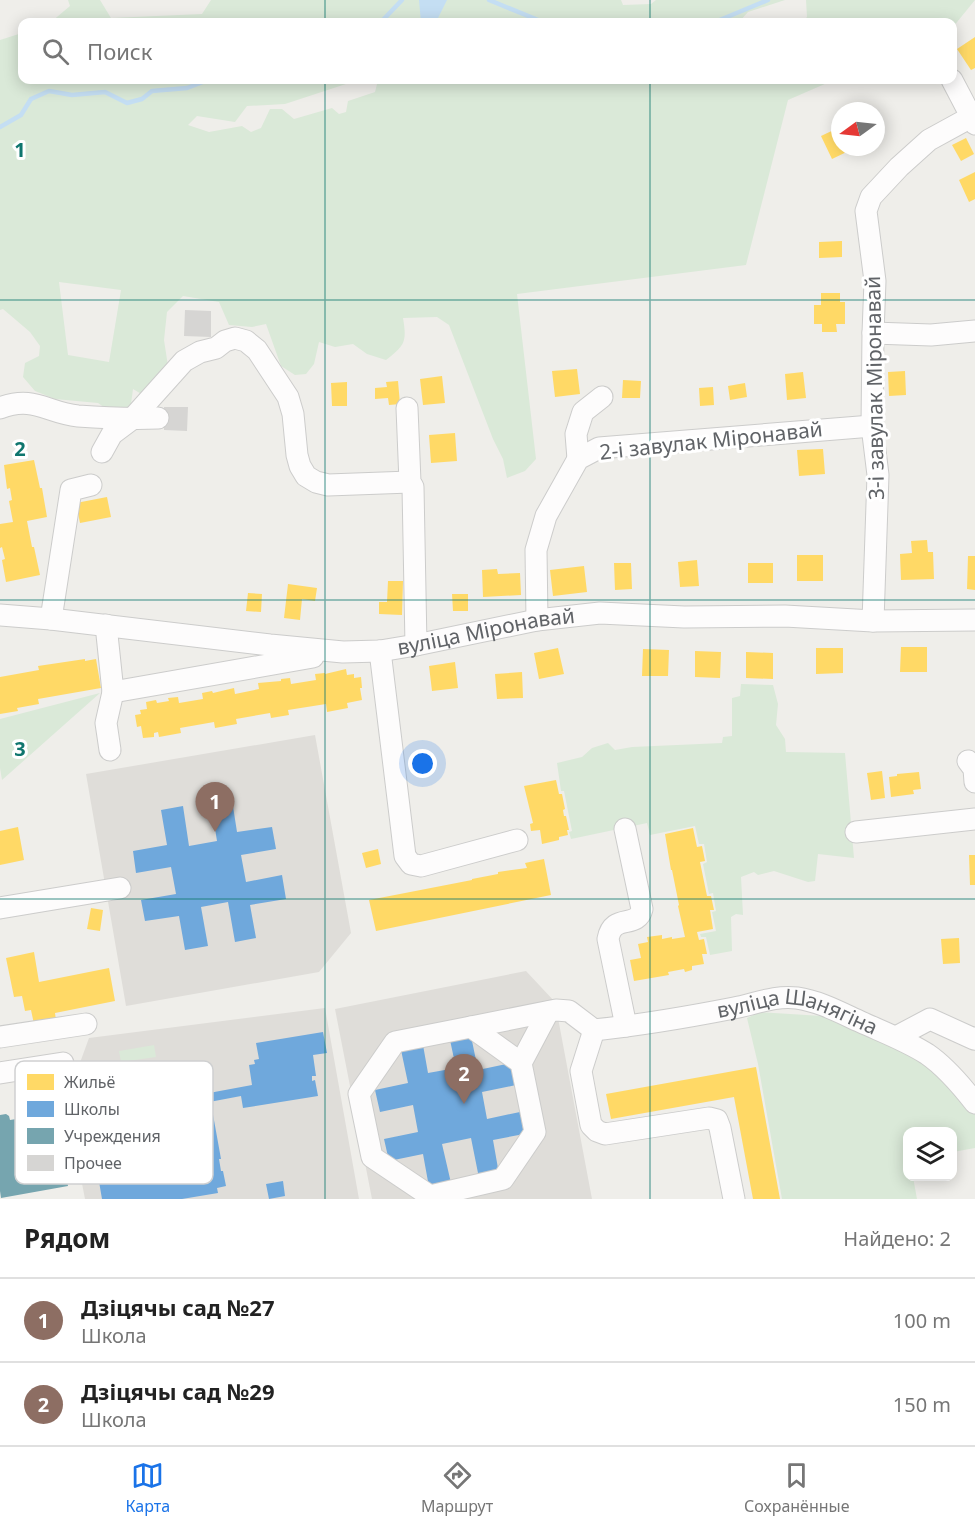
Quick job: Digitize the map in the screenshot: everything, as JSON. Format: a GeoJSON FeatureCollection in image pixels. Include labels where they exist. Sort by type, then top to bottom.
{"type":"FeatureCollection","features":[{"type":"Feature","properties":{"kind":"street"},"geometry":{"type":"LineString","coordinates":[[954,84],[973,120]]}},
{"type":"Feature","properties":{"kind":"street","name":"3-і завулак Міронавай"},"geometry":{"type":"LineString","coordinates":[[873,621],[878,475],[872,426],[875,281],[866,211],[871,196],[929,140],[973,120]]}},
{"type":"Feature","properties":{"kind":"street"},"geometry":{"type":"LineString","coordinates":[[873,333],[931,335],[975,331]]}},
{"type":"Feature","properties":{"kind":"street"},"geometry":{"type":"LineString","coordinates":[[102,452],[112,434],[132,419],[184,361],[235,338],[246,341],[257,350],[288,397],[293,414],[297,455],[306,476],[328,485],[410,482]]}},
{"type":"Feature","properties":{"kind":"street"},"geometry":{"type":"LineString","coordinates":[[578,459],[576,434],[583,412],[602,398]]}},
{"type":"Feature","properties":{"kind":"street"},"geometry":{"type":"LineString","coordinates":[[0,408],[12,403],[31,403],[75,416],[158,418]]}},
{"type":"Feature","properties":{"kind":"street"},"geometry":{"type":"LineString","coordinates":[[407,408],[410,482],[413,486],[416,645]]}},
{"type":"Feature","properties":{"kind":"street","name":"2-і завулак Міронавай"},"geometry":{"type":"LineString","coordinates":[[537,620],[536,550],[546,516],[578,459],[599,448],[872,426]]}},
{"type":"Feature","properties":{"kind":"street"},"geometry":{"type":"LineString","coordinates":[[51,619],[71,490],[91,485]]}},
{"type":"Feature","properties":{"kind":"street","name":"вуліца Міронавай"},"geometry":{"type":"LineString","coordinates":[[0,615],[343,652],[380,651],[537,620],[600,613],[684,617],[785,616],[873,621],[975,620]]}},
{"type":"Feature","properties":{"kind":"street"},"geometry":{"type":"LineString","coordinates":[[106,625],[113,692],[106,723],[110,750]]}},
{"type":"Feature","properties":{"kind":"street"},"geometry":{"type":"LineString","coordinates":[[380,651],[405,856],[411,864],[421,866],[517,840]]}},
{"type":"Feature","properties":{"kind":"street"},"geometry":{"type":"LineString","coordinates":[[113,692],[343,652]]}},
{"type":"Feature","properties":{"kind":"street"},"geometry":{"type":"LineString","coordinates":[[968,761],[974,769],[975,782]]}},
{"type":"Feature","properties":{"kind":"street"},"geometry":{"type":"LineString","coordinates":[[856,832],[975,819]]}},
{"type":"Feature","properties":{"kind":"street"},"geometry":{"type":"LineString","coordinates":[[626,829],[642,909],[641,915],[636,919],[618,923],[612,927],[608,939],[626,1026]]}},
{"type":"Feature","properties":{"kind":"street"},"geometry":{"type":"LineString","coordinates":[[0,908],[120,888]]}},
{"type":"Feature","properties":{"kind":"street","name":"вуліца Шанягіна"},"geometry":{"type":"LineString","coordinates":[[594,1030],[737,1008],[770,999],[796,998],[837,1011],[927,1054],[954,1076],[975,1103]]}},
{"type":"Feature","properties":{"kind":"street"},"geometry":{"type":"LineString","coordinates":[[548,1012],[521,1063],[535,1132],[503,1179],[430,1196],[372,1157],[359,1094],[395,1042],[556,1010],[569,1011],[594,1030],[581,1071],[591,1125],[597,1131],[605,1134],[709,1118],[717,1120],[734,1199]]}},
{"type":"Feature","properties":{"kind":"street"},"geometry":{"type":"LineString","coordinates":[[896,1038],[930,1019],[975,1039]]}},
{"type":"Feature","properties":{"kind":"street"},"geometry":{"type":"LineString","coordinates":[[0,1037],[86,1024]]}},
{"type":"Feature","properties":{"kind":"street"},"geometry":{"type":"LineString","coordinates":[[471,1027],[521,1063]]}},
{"type":"Feature","properties":{"kind":"street"},"geometry":{"type":"LineString","coordinates":[[0,1073],[15,1071]]}},
{"type":"Feature","properties":{"kind":"shaded area"},"geometry":{"type":"Polygon","coordinates":[[[315,735],[351,933],[319,972],[126,1006],[86,774],[315,735]]]}},
{"type":"Feature","properties":{"kind":"shaded area"},"geometry":{"type":"Polygon","coordinates":[[[526,971],[555,1002],[592,1199],[372,1199],[335,1009],[526,971]]]}},
{"type":"Feature","properties":{"kind":"shaded area"},"geometry":{"type":"Polygon","coordinates":[[[325,1008],[359,1199],[85,1199],[82,1184],[213,1184],[213,1061],[81,1061],[89,1038],[325,1008]]]}},
{"type":"Feature","properties":{"kind":"green space"},"geometry":{"type":"Polygon","coordinates":[[[68,0],[100,0],[111,18],[56,18],[70,6],[68,0]]]}},
{"type":"Feature","properties":{"kind":"green space"},"geometry":{"type":"Polygon","coordinates":[[[211,0],[621,0],[623,5],[651,4],[656,0],[785,0],[748,12],[743,18],[111,18],[202,14],[211,0]]]}},
{"type":"Feature","properties":{"kind":"green space"},"geometry":{"type":"Polygon","coordinates":[[[806,0],[975,0],[957,22],[957,18],[807,17],[806,0]]]}},
{"type":"Feature","properties":{"kind":"green space"},"geometry":{"type":"Polygon","coordinates":[[[18,34],[18,84],[346,84],[285,104],[247,106],[235,122],[197,116],[188,125],[209,132],[242,126],[251,132],[261,128],[270,109],[282,109],[294,119],[332,108],[339,114],[346,112],[348,101],[375,92],[377,84],[825,84],[788,100],[746,265],[517,294],[536,459],[525,471],[507,478],[503,459],[449,325],[437,317],[403,318],[405,333],[403,342],[386,360],[367,354],[353,344],[335,347],[319,342],[314,364],[306,374],[295,375],[281,366],[266,324],[252,327],[229,325],[219,302],[183,296],[167,312],[164,340],[168,366],[143,395],[133,389],[131,404],[122,412],[108,410],[98,403],[55,399],[35,391],[23,377],[25,363],[39,356],[40,346],[30,332],[3,309],[0,310],[0,40],[18,34]],[[59,282],[68,355],[109,362],[121,290],[59,282]]]}},
{"type":"Feature","properties":{"kind":"green space"},"geometry":{"type":"Polygon","coordinates":[[[741,684],[773,685],[778,704],[776,725],[785,739],[786,752],[845,753],[854,858],[818,854],[815,881],[808,882],[774,871],[758,875],[754,872],[741,877],[743,915],[736,914],[731,917],[732,951],[710,955],[706,937],[701,937],[700,934],[716,931],[712,912],[716,911],[713,893],[709,894],[703,864],[707,862],[704,844],[699,844],[695,826],[650,835],[647,823],[571,839],[569,832],[572,831],[564,791],[561,791],[557,763],[582,757],[592,748],[608,743],[615,750],[632,747],[722,743],[723,737],[732,736],[732,698],[740,696],[741,684]]]}},
{"type":"Feature","properties":{"kind":"green space"},"geometry":{"type":"Polygon","coordinates":[[[100,693],[2,780],[0,719],[100,693]]]}},
{"type":"Feature","properties":{"kind":"green space"},"geometry":{"type":"Polygon","coordinates":[[[760,1012],[822,1016],[890,1043],[921,1059],[975,1114],[975,1148],[957,1151],[957,1127],[903,1127],[903,1181],[914,1181],[917,1199],[782,1199],[758,1064],[747,1018],[760,1012]]]}},
{"type":"Feature","properties":{"kind":"green space"},"geometry":{"type":"Polygon","coordinates":[[[154,1045],[156,1057],[121,1061],[119,1051],[154,1045]]]}},
{"type":"Feature","properties":{"kind":"water"},"geometry":{"type":"Polygon","coordinates":[[[419,0],[447,0],[438,18],[421,18],[419,0]]]}},
{"type":"Feature","properties":{"kind":"building: Жильё"},"geometry":{"type":"Polygon","coordinates":[[[975,37],[975,68],[971,70],[957,49],[975,37]]]}},
{"type":"Feature","properties":{"kind":"building: Жильё"},"geometry":{"type":"Polygon","coordinates":[[[831,131],[831,156],[838,156],[832,159],[821,136],[831,131]]]}},
{"type":"Feature","properties":{"kind":"building: Жильё"},"geometry":{"type":"Polygon","coordinates":[[[966,138],[974,154],[961,161],[952,145],[966,138]]]}},
{"type":"Feature","properties":{"kind":"building: Жильё"},"geometry":{"type":"Polygon","coordinates":[[[975,172],[975,199],[969,202],[959,180],[975,172]]]}},
{"type":"Feature","properties":{"kind":"building: Жильё"},"geometry":{"type":"Polygon","coordinates":[[[842,241],[842,257],[819,258],[819,242],[842,241]]]}},
{"type":"Feature","properties":{"kind":"building: Жильё"},"geometry":{"type":"Polygon","coordinates":[[[821,293],[840,293],[840,302],[845,302],[845,324],[836,324],[837,332],[822,332],[822,324],[814,324],[814,305],[821,305],[821,293]]]}},
{"type":"Feature","properties":{"kind":"building: Жильё"},"geometry":{"type":"Polygon","coordinates":[[[577,369],[580,394],[555,397],[552,371],[577,369]]]}},
{"type":"Feature","properties":{"kind":"building: Жильё"},"geometry":{"type":"Polygon","coordinates":[[[905,371],[906,395],[889,396],[888,372],[905,371]]]}},
{"type":"Feature","properties":{"kind":"building: Жильё"},"geometry":{"type":"Polygon","coordinates":[[[803,372],[806,398],[787,400],[785,374],[803,372]]]}},
{"type":"Feature","properties":{"kind":"building: Жильё"},"geometry":{"type":"Polygon","coordinates":[[[442,376],[445,403],[423,405],[420,379],[442,376]]]}},
{"type":"Feature","properties":{"kind":"building: Жильё"},"geometry":{"type":"Polygon","coordinates":[[[623,380],[641,381],[640,398],[622,398],[623,380]]]}},
{"type":"Feature","properties":{"kind":"building: Жильё"},"geometry":{"type":"Polygon","coordinates":[[[398,381],[400,404],[389,405],[388,398],[375,399],[375,388],[387,387],[386,382],[398,381]]]}},
{"type":"Feature","properties":{"kind":"building: Жильё"},"geometry":{"type":"Polygon","coordinates":[[[347,382],[347,406],[332,406],[331,383],[347,382]]]}},
{"type":"Feature","properties":{"kind":"building: Жильё"},"geometry":{"type":"Polygon","coordinates":[[[745,383],[747,397],[730,400],[728,386],[745,383]]]}},
{"type":"Feature","properties":{"kind":"building: Жильё"},"geometry":{"type":"Polygon","coordinates":[[[713,387],[714,405],[700,406],[699,388],[713,387]]]}},
{"type":"Feature","properties":{"kind":"building: Жильё"},"geometry":{"type":"Polygon","coordinates":[[[455,433],[457,461],[431,463],[429,435],[455,433]]]}},
{"type":"Feature","properties":{"kind":"building: Жильё"},"geometry":{"type":"Polygon","coordinates":[[[823,449],[825,474],[799,476],[797,450],[823,449]]]}},
{"type":"Feature","properties":{"kind":"building: Жильё"},"geometry":{"type":"Polygon","coordinates":[[[34,460],[47,517],[27,521],[40,575],[6,582],[2,560],[5,559],[2,547],[0,548],[0,524],[13,522],[9,501],[12,500],[10,488],[7,489],[4,465],[34,460]]]}},
{"type":"Feature","properties":{"kind":"building: Жильё"},"geometry":{"type":"Polygon","coordinates":[[[107,497],[111,517],[80,523],[76,503],[107,497]]]}},
{"type":"Feature","properties":{"kind":"building: Жильё"},"geometry":{"type":"Polygon","coordinates":[[[927,540],[928,552],[933,552],[934,579],[901,580],[900,554],[912,553],[911,541],[927,540]]]}},
{"type":"Feature","properties":{"kind":"building: Жильё"},"geometry":{"type":"Polygon","coordinates":[[[797,555],[823,555],[823,581],[797,581],[797,555]]]}},
{"type":"Feature","properties":{"kind":"building: Жильё"},"geometry":{"type":"Polygon","coordinates":[[[968,556],[975,556],[975,590],[967,589],[968,556]]]}},
{"type":"Feature","properties":{"kind":"building: Жильё"},"geometry":{"type":"Polygon","coordinates":[[[697,560],[699,586],[680,587],[678,562],[697,560]]]}},
{"type":"Feature","properties":{"kind":"building: Жильё"},"geometry":{"type":"Polygon","coordinates":[[[614,563],[631,563],[632,589],[615,590],[614,563]]]}},
{"type":"Feature","properties":{"kind":"building: Жильё"},"geometry":{"type":"Polygon","coordinates":[[[748,563],[773,563],[773,583],[748,583],[748,563]]]}},
{"type":"Feature","properties":{"kind":"building: Жильё"},"geometry":{"type":"Polygon","coordinates":[[[584,566],[587,592],[553,596],[550,570],[584,566]]]}},
{"type":"Feature","properties":{"kind":"building: Жильё"},"geometry":{"type":"Polygon","coordinates":[[[497,569],[498,574],[520,573],[521,595],[483,597],[482,570],[497,569]]]}},
{"type":"Feature","properties":{"kind":"building: Жильё"},"geometry":{"type":"Polygon","coordinates":[[[388,581],[403,581],[402,615],[379,614],[379,602],[387,602],[388,581]]]}},
{"type":"Feature","properties":{"kind":"building: Жильё"},"geometry":{"type":"Polygon","coordinates":[[[288,584],[317,588],[315,601],[302,599],[300,620],[284,618],[288,584]]]}},
{"type":"Feature","properties":{"kind":"building: Жильё"},"geometry":{"type":"Polygon","coordinates":[[[248,593],[262,594],[261,612],[246,611],[248,593]]]}},
{"type":"Feature","properties":{"kind":"building: Жильё"},"geometry":{"type":"Polygon","coordinates":[[[452,594],[468,594],[468,611],[453,611],[452,594]]]}},
{"type":"Feature","properties":{"kind":"building: Жильё"},"geometry":{"type":"Polygon","coordinates":[[[901,647],[927,647],[927,672],[900,672],[901,647]]]}},
{"type":"Feature","properties":{"kind":"building: Жильё"},"geometry":{"type":"Polygon","coordinates":[[[558,648],[564,674],[539,679],[534,653],[558,648]]]}},
{"type":"Feature","properties":{"kind":"building: Жильё"},"geometry":{"type":"Polygon","coordinates":[[[816,648],[843,648],[843,673],[816,674],[816,648]]]}},
{"type":"Feature","properties":{"kind":"building: Жильё"},"geometry":{"type":"Polygon","coordinates":[[[643,649],[669,650],[668,676],[642,676],[643,649]]]}},
{"type":"Feature","properties":{"kind":"building: Жильё"},"geometry":{"type":"Polygon","coordinates":[[[695,651],[721,652],[720,678],[695,677],[695,651]]]}},
{"type":"Feature","properties":{"kind":"building: Жильё"},"geometry":{"type":"Polygon","coordinates":[[[746,652],[773,653],[773,679],[746,678],[746,652]]]}},
{"type":"Feature","properties":{"kind":"building: Жильё"},"geometry":{"type":"Polygon","coordinates":[[[85,659],[85,661],[96,659],[101,688],[38,699],[39,704],[0,714],[0,677],[39,670],[38,666],[85,659]]]}},
{"type":"Feature","properties":{"kind":"building: Жильё"},"geometry":{"type":"Polygon","coordinates":[[[455,662],[458,688],[432,691],[429,666],[455,662]]]}},
{"type":"Feature","properties":{"kind":"building: Жильё"},"geometry":{"type":"Polygon","coordinates":[[[346,669],[347,675],[354,674],[354,678],[361,677],[362,688],[360,688],[362,700],[347,703],[348,708],[327,712],[326,704],[288,710],[289,715],[271,718],[270,713],[236,719],[237,724],[215,728],[214,722],[180,728],[181,733],[159,737],[158,732],[154,733],[154,737],[143,738],[141,726],[137,727],[135,715],[141,714],[140,710],[147,709],[146,702],[156,700],[157,703],[178,697],[179,703],[203,699],[202,693],[234,688],[235,694],[259,689],[258,683],[290,678],[291,684],[316,680],[315,674],[346,669]]]}},
{"type":"Feature","properties":{"kind":"building: Жильё"},"geometry":{"type":"Polygon","coordinates":[[[522,672],[523,698],[497,699],[495,674],[522,672]]]}},
{"type":"Feature","properties":{"kind":"building: Жильё"},"geometry":{"type":"Polygon","coordinates":[[[882,771],[885,798],[871,800],[867,773],[882,771]]]}},
{"type":"Feature","properties":{"kind":"building: Жильё"},"geometry":{"type":"Polygon","coordinates":[[[919,772],[921,789],[913,790],[914,794],[891,797],[889,777],[919,772]]]}},
{"type":"Feature","properties":{"kind":"building: Жильё"},"geometry":{"type":"Polygon","coordinates":[[[556,780],[559,794],[562,794],[568,835],[542,844],[540,830],[531,831],[530,824],[533,823],[524,786],[556,780]]]}},
{"type":"Feature","properties":{"kind":"building: Жильё"},"geometry":{"type":"Polygon","coordinates":[[[18,827],[24,860],[0,865],[0,831],[18,827]]]}},
{"type":"Feature","properties":{"kind":"building: Жильё"},"geometry":{"type":"Polygon","coordinates":[[[693,828],[697,847],[702,846],[705,861],[700,862],[707,896],[711,896],[714,910],[710,910],[713,929],[697,932],[699,940],[704,939],[707,954],[702,954],[704,964],[692,966],[692,970],[685,972],[684,969],[668,972],[669,975],[634,981],[630,960],[641,958],[638,944],[648,942],[647,937],[662,935],[662,939],[672,937],[672,939],[685,937],[665,834],[693,828]]]}},
{"type":"Feature","properties":{"kind":"building: Жильё"},"geometry":{"type":"Polygon","coordinates":[[[378,849],[381,864],[366,868],[362,853],[378,849]]]}},
{"type":"Feature","properties":{"kind":"building: Жильё"},"geometry":{"type":"Polygon","coordinates":[[[969,855],[975,855],[975,885],[970,885],[969,855]]]}},
{"type":"Feature","properties":{"kind":"building: Жильё"},"geometry":{"type":"Polygon","coordinates":[[[544,859],[551,895],[376,931],[369,900],[472,880],[498,874],[498,872],[527,868],[525,863],[544,859]]]}},
{"type":"Feature","properties":{"kind":"building: Жильё"},"geometry":{"type":"Polygon","coordinates":[[[91,908],[103,910],[100,931],[87,929],[91,908]]]}},
{"type":"Feature","properties":{"kind":"building: Жильё"},"geometry":{"type":"Polygon","coordinates":[[[959,938],[960,963],[943,964],[941,939],[959,938]]]}},
{"type":"Feature","properties":{"kind":"building: Жильё"},"geometry":{"type":"Polygon","coordinates":[[[34,952],[39,982],[109,968],[115,1001],[55,1013],[56,1020],[34,1024],[31,1010],[25,1011],[22,996],[14,997],[6,958],[34,952]]]}},
{"type":"Feature","properties":{"kind":"building: Жильё"},"geometry":{"type":"Polygon","coordinates":[[[756,1067],[780,1199],[753,1199],[734,1097],[611,1119],[606,1094],[756,1067]]]}},
{"type":"Feature","properties":{"kind":"building: Школы"},"geometry":{"type":"Polygon","coordinates":[[[232,800],[237,832],[272,827],[276,849],[241,855],[246,882],[282,875],[286,899],[250,905],[256,938],[235,942],[228,902],[201,907],[208,946],[185,950],[179,916],[145,921],[141,900],[176,894],[171,867],[136,873],[133,851],[167,845],[161,810],[183,806],[189,846],[217,841],[211,804],[232,800]]]}},
{"type":"Feature","properties":{"kind":"building: Школы"},"geometry":{"type":"Polygon","coordinates":[[[323,1032],[327,1053],[313,1055],[316,1076],[312,1076],[312,1081],[315,1080],[318,1096],[243,1108],[241,1096],[213,1101],[213,1092],[252,1085],[249,1065],[255,1064],[254,1060],[259,1059],[256,1043],[323,1032]]]}},
{"type":"Feature","properties":{"kind":"building: Школы"},"geometry":{"type":"Polygon","coordinates":[[[471,1036],[478,1070],[511,1063],[516,1085],[482,1092],[487,1119],[520,1112],[524,1134],[493,1140],[499,1174],[479,1178],[471,1138],[442,1144],[451,1183],[429,1187],[423,1154],[389,1161],[384,1139],[418,1132],[413,1105],[380,1112],[375,1090],[408,1083],[401,1050],[423,1045],[428,1073],[456,1068],[450,1040],[471,1036]]]}},
{"type":"Feature","properties":{"kind":"building: Школы"},"geometry":{"type":"Polygon","coordinates":[[[213,1115],[221,1171],[223,1171],[226,1186],[217,1188],[218,1193],[182,1199],[102,1199],[99,1184],[213,1184],[213,1115]]]}},
{"type":"Feature","properties":{"kind":"building: Школы"},"geometry":{"type":"Polygon","coordinates":[[[283,1181],[285,1196],[269,1199],[266,1184],[283,1181]]]}},
{"type":"Feature","properties":{"kind":"building: Учреждения"},"geometry":{"type":"Polygon","coordinates":[[[6,1114],[10,1120],[15,1119],[15,1184],[68,1184],[68,1186],[1,1198],[0,1115],[6,1114]]]}},
{"type":"Feature","properties":{"kind":"building: Прочее"},"geometry":{"type":"Polygon","coordinates":[[[185,310],[211,311],[211,337],[184,336],[185,310]]]}},
{"type":"Feature","properties":{"kind":"building: Прочее"},"geometry":{"type":"Polygon","coordinates":[[[164,407],[188,407],[187,431],[164,430],[164,407]]]}},
{"type":"Feature","properties":{"kind":"waterway"},"geometry":{"type":"LineString","coordinates":[[385,18],[402,0]]}},
{"type":"Feature","properties":{"kind":"waterway"},"geometry":{"type":"LineString","coordinates":[[489,0],[533,18]]}},
{"type":"Feature","properties":{"kind":"waterway"},"geometry":{"type":"LineString","coordinates":[[725,18],[768,0]]}},
{"type":"Feature","properties":{"kind":"waterway"},"geometry":{"type":"LineString","coordinates":[[0,127],[21,115],[31,99],[49,91],[72,95],[105,92],[127,103],[142,99],[152,91],[187,88],[198,84]]}},
{"type":"Feature","properties":{"kind":"place","name":"Дзіцячы сад №27"},"geometry":{"type":"Point","coordinates":[215,832]}},
{"type":"Feature","properties":{"kind":"place","name":"Дзіцячы сад №29"},"geometry":{"type":"Point","coordinates":[464,1104]}}]}
